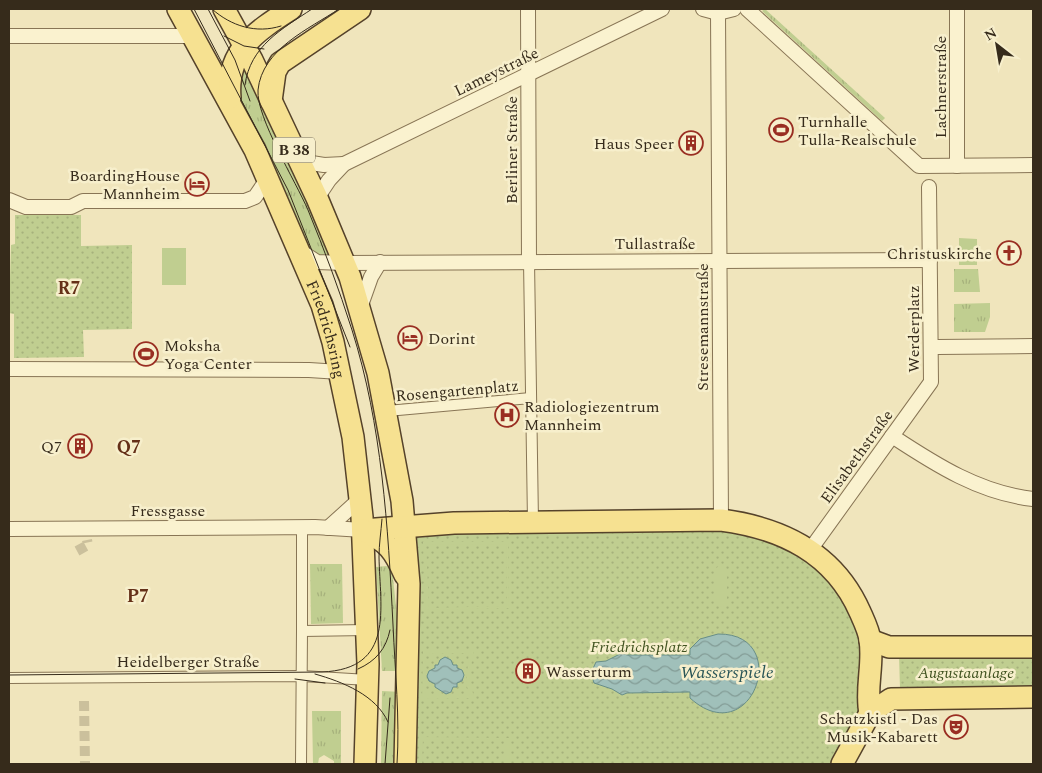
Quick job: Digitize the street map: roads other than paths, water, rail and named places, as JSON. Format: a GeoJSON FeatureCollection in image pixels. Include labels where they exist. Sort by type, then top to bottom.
{"type":"FeatureCollection","features":[{"type":"Feature","properties":{"kind":"main road","name":"Friedrichsring"},"geometry":{"type":"LineString","coordinates":[[178,9],[195,36],[230,101],[268,178],[322,305],[340,372],[352,437],[360,499],[363,530],[368,680]]}},
{"type":"Feature","properties":{"kind":"main road"},"geometry":{"type":"LineString","coordinates":[[226,12],[245,17],[276,9]]}},
{"type":"Feature","properties":{"kind":"main road","name":"B 38"},"geometry":{"type":"LineString","coordinates":[[230,101],[230,76],[235,60],[244,45],[259,29],[291,9]]}},
{"type":"Feature","properties":{"kind":"main road"},"geometry":{"type":"LineString","coordinates":[[271,101],[275,72],[280,63],[360,9]]}},
{"type":"Feature","properties":{"kind":"main road"},"geometry":{"type":"LineString","coordinates":[[226,12],[244,45]]}},
{"type":"Feature","properties":{"kind":"main road","name":"B 38"},"geometry":{"type":"LineString","coordinates":[[244,45],[317,198],[344,263],[360,308],[387,412],[402,501],[404,526],[408,680],[405,764]]}},
{"type":"Feature","properties":{"kind":"main road"},"geometry":{"type":"LineString","coordinates":[[402,501],[436,524]]}},
{"type":"Feature","properties":{"kind":"main road"},"geometry":{"type":"LineString","coordinates":[[363,530],[436,524],[721,520],[763,527],[779,533],[810,550],[831,568],[850,593],[870,640],[868,701],[870,713]]}},
{"type":"Feature","properties":{"kind":"main road"},"geometry":{"type":"LineString","coordinates":[[363,556],[404,526]]}},
{"type":"Feature","properties":{"kind":"main road"},"geometry":{"type":"LineString","coordinates":[[363,530],[384,540],[393,551],[406,577]]}},
{"type":"Feature","properties":{"kind":"main road"},"geometry":{"type":"LineString","coordinates":[[363,556],[385,556],[406,577]]}},
{"type":"Feature","properties":{"kind":"main road"},"geometry":{"type":"LineString","coordinates":[[870,640],[890,647],[1033,647]]}},
{"type":"Feature","properties":{"kind":"main road","name":"B 38"},"geometry":{"type":"LineString","coordinates":[[365,764],[368,680]]}},
{"type":"Feature","properties":{"kind":"main road"},"geometry":{"type":"LineString","coordinates":[[842,764],[870,713],[891,699],[904,697],[1033,697]]}},
{"type":"Feature","properties":{"kind":"street","name":"Berliner Straße"},"geometry":{"type":"LineString","coordinates":[[528,9],[529,261]]}},
{"type":"Feature","properties":{"kind":"street","name":"Lameystraße"},"geometry":{"type":"LineString","coordinates":[[317,198],[329,180],[344,164],[662,9]]}},
{"type":"Feature","properties":{"kind":"street"},"geometry":{"type":"LineString","coordinates":[[703,9],[718,13],[734,9]]}},
{"type":"Feature","properties":{"kind":"street"},"geometry":{"type":"LineString","coordinates":[[747,9],[919,166],[1033,165]]}},
{"type":"Feature","properties":{"kind":"street","name":"Lachnerstraße"},"geometry":{"type":"LineString","coordinates":[[957,9],[957,166]]}},
{"type":"Feature","properties":{"kind":"street","name":"Stresemannstraße"},"geometry":{"type":"LineString","coordinates":[[718,13],[721,520]]}},
{"type":"Feature","properties":{"kind":"street"},"geometry":{"type":"LineString","coordinates":[[9,36],[195,36]]}},
{"type":"Feature","properties":{"kind":"street","name":"Lameystraße"},"geometry":{"type":"LineString","coordinates":[[299,161],[324,165],[344,164]]}},
{"type":"Feature","properties":{"kind":"street"},"geometry":{"type":"LineString","coordinates":[[9,200],[26,207],[71,207],[83,201],[245,200],[255,197],[268,178]]}},
{"type":"Feature","properties":{"kind":"street","name":"Werderplatz"},"geometry":{"type":"LineString","coordinates":[[929,187],[931,382]]}},
{"type":"Feature","properties":{"kind":"street","name":"Tullastraße"},"geometry":{"type":"LineString","coordinates":[[300,251],[317,262],[344,263],[930,260]]}},
{"type":"Feature","properties":{"kind":"street","name":"Rosengartenplatz"},"geometry":{"type":"LineString","coordinates":[[529,261],[533,522]]}},
{"type":"Feature","properties":{"kind":"street"},"geometry":{"type":"LineString","coordinates":[[360,308],[371,278],[380,262]]}},
{"type":"Feature","properties":{"kind":"street","name":"Werderplatz"},"geometry":{"type":"LineString","coordinates":[[937,347],[1033,346]]}},
{"type":"Feature","properties":{"kind":"street"},"geometry":{"type":"LineString","coordinates":[[9,369],[316,370],[340,372]]}},
{"type":"Feature","properties":{"kind":"street","name":"Elisabethstraße"},"geometry":{"type":"LineString","coordinates":[[810,550],[931,382]]}},
{"type":"Feature","properties":{"kind":"street","name":"Rosengartenplatz"},"geometry":{"type":"LineString","coordinates":[[387,412],[531,398]]}},
{"type":"Feature","properties":{"kind":"street"},"geometry":{"type":"LineString","coordinates":[[892,436],[930,461],[963,478],[1004,494],[1033,498]]}},
{"type":"Feature","properties":{"kind":"street"},"geometry":{"type":"LineString","coordinates":[[328,528],[360,499]]}},
{"type":"Feature","properties":{"kind":"street"},"geometry":{"type":"LineString","coordinates":[[301,764],[302,527]]}},
{"type":"Feature","properties":{"kind":"street","name":"Fressgasse"},"geometry":{"type":"LineString","coordinates":[[9,529],[302,527],[363,530]]}},
{"type":"Feature","properties":{"kind":"street"},"geometry":{"type":"LineString","coordinates":[[302,631],[367,630]]}},
{"type":"Feature","properties":{"kind":"street","name":"Heidelberger Straße"},"geometry":{"type":"LineString","coordinates":[[9,678],[302,676],[368,680]]}},
{"type":"Feature","properties":{"kind":"water","name":"Wasserspiele"},"geometry":{"type":"Polygon","coordinates":[[[718,634],[741,639],[754,651],[759,669],[756,687],[746,702],[731,711],[712,711],[690,698],[690,692],[627,693],[622,695],[612,689],[594,683],[591,673],[596,662],[606,661],[622,653],[627,655],[690,655],[690,649],[700,639],[718,634]]]}},
{"type":"Feature","properties":{"kind":"water"},"geometry":{"type":"Polygon","coordinates":[[[445,657],[451,660],[453,665],[457,665],[457,668],[462,670],[464,675],[462,681],[457,683],[457,687],[453,687],[451,692],[446,694],[435,687],[435,684],[429,681],[427,676],[429,671],[435,668],[435,665],[438,665],[440,660],[445,657]]]}},
{"type":"Feature","properties":{"kind":"tunnel"},"geometry":{"type":"LineString","coordinates":[[77,551],[88,545],[87,540]]}},
{"type":"Feature","properties":{"kind":"tunnel"},"geometry":{"type":"LineString","coordinates":[[84,701],[85,764]]}},
{"type":"Feature","properties":{"kind":"tram line"},"geometry":{"type":"LineString","coordinates":[[194,9],[288,190],[350,347]]}},
{"type":"Feature","properties":{"kind":"tram line"},"geometry":{"type":"LineString","coordinates":[[208,9],[235,60],[250,101]]}},
{"type":"Feature","properties":{"kind":"tram line"},"geometry":{"type":"LineString","coordinates":[[212,9],[227,20],[244,27],[262,29],[281,26]]}},
{"type":"Feature","properties":{"kind":"tram line"},"geometry":{"type":"LineString","coordinates":[[245,85],[248,71],[260,49],[279,32],[312,9]]}},
{"type":"Feature","properties":{"kind":"tram line"},"geometry":{"type":"LineString","coordinates":[[339,9],[301,33],[277,52],[261,76],[258,90],[263,116],[308,210],[337,284],[352,330],[370,402],[382,476],[389,550],[398,712],[397,764]]}},
{"type":"Feature","properties":{"kind":"tram line"},"geometry":{"type":"LineString","coordinates":[[224,36],[244,46],[264,49]]}},
{"type":"Feature","properties":{"kind":"tram line"},"geometry":{"type":"LineString","coordinates":[[9,675],[322,672],[345,668],[362,660],[372,648],[378,633],[381,615],[379,557],[382,519]]}},
{"type":"Feature","properties":{"kind":"tram line"},"geometry":{"type":"LineString","coordinates":[[358,669],[379,654],[386,643],[390,630]]}},
{"type":"Feature","properties":{"kind":"tram line"},"geometry":{"type":"LineString","coordinates":[[315,674],[337,681],[358,691],[375,704],[388,722]]}},
{"type":"Feature","properties":{"kind":"tram line"},"geometry":{"type":"LineString","coordinates":[[295,679],[325,683]]}},
{"type":"Feature","properties":{"kind":"tram line"},"geometry":{"type":"LineString","coordinates":[[385,764],[390,698]]}},
{"type":"Feature","properties":{"kind":"place","name":"Turnhalle Tulla-Realschule"},"geometry":{"type":"Point","coordinates":[781,130]}},
{"type":"Feature","properties":{"kind":"place","name":"Haus Speer"},"geometry":{"type":"Point","coordinates":[691,143]}},
{"type":"Feature","properties":{"kind":"place","name":"BoardingHouse Mannheim"},"geometry":{"type":"Point","coordinates":[197,184]}},
{"type":"Feature","properties":{"kind":"place","name":"Christuskirche"},"geometry":{"type":"Point","coordinates":[1009,253]}},
{"type":"Feature","properties":{"kind":"place","name":"Dorint"},"geometry":{"type":"Point","coordinates":[410,338]}},
{"type":"Feature","properties":{"kind":"place","name":"Moksha Yoga Center"},"geometry":{"type":"Point","coordinates":[146,354]}},
{"type":"Feature","properties":{"kind":"place","name":"Radiologiezentrum Mannheim"},"geometry":{"type":"Point","coordinates":[507,415]}},
{"type":"Feature","properties":{"kind":"place","name":"Q7"},"geometry":{"type":"Point","coordinates":[80,446]}},
{"type":"Feature","properties":{"kind":"place","name":"Wasserturm"},"geometry":{"type":"Point","coordinates":[528,671]}},
{"type":"Feature","properties":{"kind":"place","name":"Schatzkistl - Das Musik-Kabarett"},"geometry":{"type":"Point","coordinates":[956,727]}},
{"type":"Feature","properties":{"kind":"district","name":"R7"},"geometry":{"type":"Point","coordinates":[69,288]}},
{"type":"Feature","properties":{"kind":"district","name":"Q7"},"geometry":{"type":"Point","coordinates":[129,447]}},
{"type":"Feature","properties":{"kind":"district","name":"P7"},"geometry":{"type":"Point","coordinates":[138,596]}},
{"type":"Feature","properties":{"kind":"park label","name":"Friedrichsplatz"},"geometry":{"type":"Point","coordinates":[639,646]}},
{"type":"Feature","properties":{"kind":"park label","name":"Augustaanlage"},"geometry":{"type":"Point","coordinates":[966,672]}}]}
